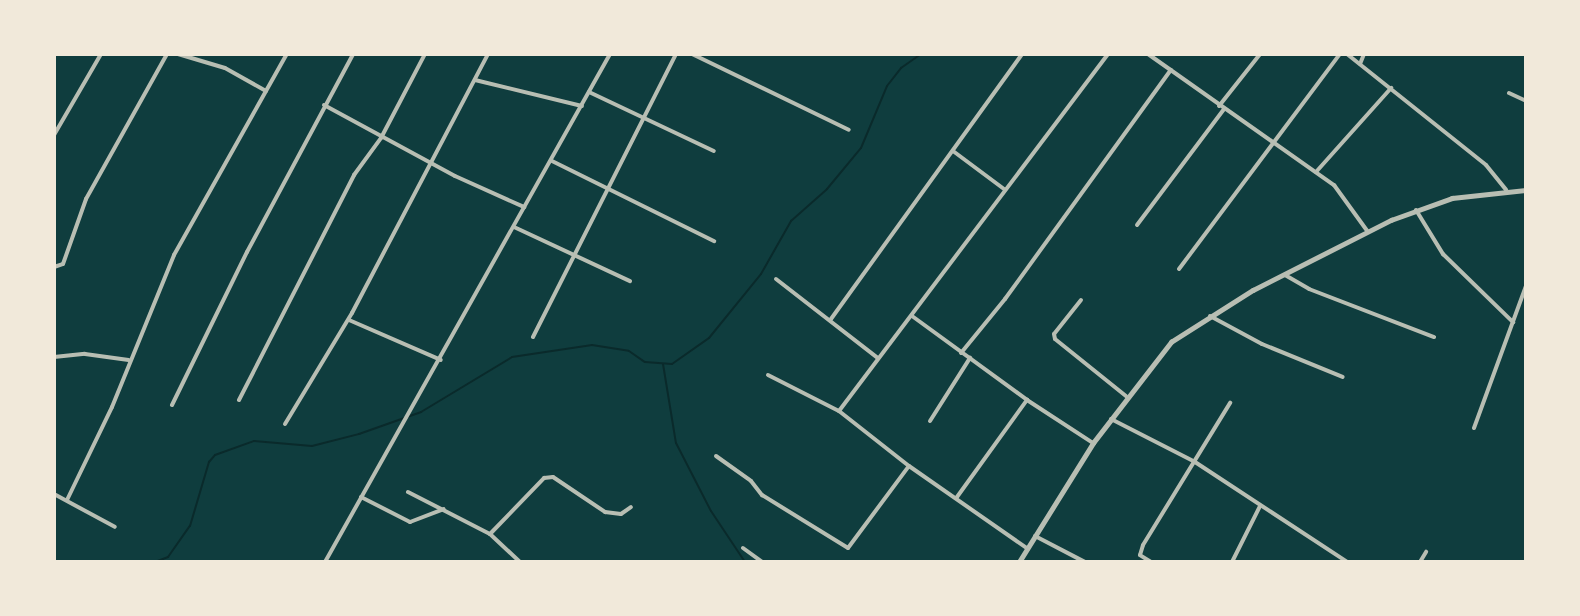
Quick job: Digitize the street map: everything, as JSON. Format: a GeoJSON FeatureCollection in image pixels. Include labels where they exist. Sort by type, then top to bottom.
{"type":"FeatureCollection","features":[{"type":"Feature","properties":{"kind":"street"},"geometry":{"type":"LineString","coordinates":[[54,135],[102,54]]}},
{"type":"Feature","properties":{"kind":"street"},"geometry":{"type":"LineString","coordinates":[[54,267],[63,264],[86,199],[167,54]]}},
{"type":"Feature","properties":{"kind":"street"},"geometry":{"type":"LineString","coordinates":[[178,54],[225,68],[266,91]]}},
{"type":"Feature","properties":{"kind":"street"},"geometry":{"type":"LineString","coordinates":[[67,500],[112,407],[129,360],[174,255],[287,54]]}},
{"type":"Feature","properties":{"kind":"street"},"geometry":{"type":"LineString","coordinates":[[172,405],[352,54]]}},
{"type":"Feature","properties":{"kind":"street"},"geometry":{"type":"LineString","coordinates":[[239,400],[354,176],[381,138],[425,54]]}},
{"type":"Feature","properties":{"kind":"street"},"geometry":{"type":"LineString","coordinates":[[285,424],[349,320],[488,54]]}},
{"type":"Feature","properties":{"kind":"street"},"geometry":{"type":"LineString","coordinates":[[325,562],[441,360],[610,54]]}},
{"type":"Feature","properties":{"kind":"street"},"geometry":{"type":"LineString","coordinates":[[533,337],[576,256],[642,118],[676,54]]}},
{"type":"Feature","properties":{"kind":"street"},"geometry":{"type":"LineString","coordinates":[[692,54],[849,130]]}},
{"type":"Feature","properties":{"kind":"street"},"geometry":{"type":"LineString","coordinates":[[831,319],[1022,54]]}},
{"type":"Feature","properties":{"kind":"street"},"geometry":{"type":"LineString","coordinates":[[839,411],[912,316],[1004,189],[1108,54]]}},
{"type":"Feature","properties":{"kind":"street"},"geometry":{"type":"LineString","coordinates":[[1148,54],[1334,185],[1368,232]]}},
{"type":"Feature","properties":{"kind":"street"},"geometry":{"type":"LineString","coordinates":[[1219,106],[1260,54]]}},
{"type":"Feature","properties":{"kind":"street"},"geometry":{"type":"LineString","coordinates":[[1179,269],[1273,140],[1340,54]]}},
{"type":"Feature","properties":{"kind":"street"},"geometry":{"type":"LineString","coordinates":[[1347,54],[1486,165],[1506,190]]}},
{"type":"Feature","properties":{"kind":"street"},"geometry":{"type":"LineString","coordinates":[[1360,64],[1364,54]]}},
{"type":"Feature","properties":{"kind":"street"},"geometry":{"type":"LineString","coordinates":[[961,353],[1005,299],[1171,70]]}},
{"type":"Feature","properties":{"kind":"street"},"geometry":{"type":"LineString","coordinates":[[475,80],[582,106]]}},
{"type":"Feature","properties":{"kind":"street"},"geometry":{"type":"LineString","coordinates":[[1316,172],[1391,88]]}},
{"type":"Feature","properties":{"kind":"street"},"geometry":{"type":"LineString","coordinates":[[589,92],[714,152]]}},
{"type":"Feature","properties":{"kind":"street"},"geometry":{"type":"LineString","coordinates":[[1509,93],[1526,101]]}},
{"type":"Feature","properties":{"kind":"street"},"geometry":{"type":"LineString","coordinates":[[324,105],[381,138],[524,207]]}},
{"type":"Feature","properties":{"kind":"street"},"geometry":{"type":"LineString","coordinates":[[1137,225],[1224,109]]}},
{"type":"Feature","properties":{"kind":"street"},"geometry":{"type":"LineString","coordinates":[[953,151],[1004,189]]}},
{"type":"Feature","properties":{"kind":"street"},"geometry":{"type":"LineString","coordinates":[[552,161],[608,192],[714,241]]}},
{"type":"Feature","properties":{"kind":"street"},"geometry":{"type":"LineString","coordinates":[[1019,562],[1093,443],[1126,396],[1171,342],[1210,316],[1286,275],[1416,210],[1452,198],[1506,190],[1526,190]]}},
{"type":"Feature","properties":{"kind":"street"},"geometry":{"type":"LineString","coordinates":[[1416,210],[1443,254],[1513,322]]}},
{"type":"Feature","properties":{"kind":"street"},"geometry":{"type":"LineString","coordinates":[[514,227],[630,281]]}},
{"type":"Feature","properties":{"kind":"street"},"geometry":{"type":"LineString","coordinates":[[1286,275],[1309,289],[1434,337]]}},
{"type":"Feature","properties":{"kind":"street"},"geometry":{"type":"LineString","coordinates":[[776,279],[831,319],[878,358]]}},
{"type":"Feature","properties":{"kind":"street"},"geometry":{"type":"LineString","coordinates":[[1474,428],[1526,286]]}},
{"type":"Feature","properties":{"kind":"street"},"geometry":{"type":"LineString","coordinates":[[1081,300],[1054,334],[1055,339],[1126,396]]}},
{"type":"Feature","properties":{"kind":"street"},"geometry":{"type":"LineString","coordinates":[[912,316],[1027,400],[1093,443]]}},
{"type":"Feature","properties":{"kind":"street"},"geometry":{"type":"LineString","coordinates":[[1210,316],[1262,344],[1343,377]]}},
{"type":"Feature","properties":{"kind":"street"},"geometry":{"type":"LineString","coordinates":[[349,320],[441,360]]}},
{"type":"Feature","properties":{"kind":"street"},"geometry":{"type":"LineString","coordinates":[[54,357],[85,354],[129,360]]}},
{"type":"Feature","properties":{"kind":"street"},"geometry":{"type":"LineString","coordinates":[[930,421],[970,358]]}},
{"type":"Feature","properties":{"kind":"street"},"geometry":{"type":"LineString","coordinates":[[768,375],[839,411],[909,466],[957,497],[1028,549]]}},
{"type":"Feature","properties":{"kind":"street"},"geometry":{"type":"LineString","coordinates":[[957,497],[1027,400]]}},
{"type":"Feature","properties":{"kind":"street"},"geometry":{"type":"LineString","coordinates":[[1151,562],[1140,555],[1143,545],[1230,403]]}},
{"type":"Feature","properties":{"kind":"street"},"geometry":{"type":"LineString","coordinates":[[1111,419],[1195,462],[1347,562]]}},
{"type":"Feature","properties":{"kind":"street"},"geometry":{"type":"LineString","coordinates":[[716,456],[751,481],[762,495],[848,548],[909,466]]}},
{"type":"Feature","properties":{"kind":"street"},"geometry":{"type":"LineString","coordinates":[[490,534],[544,478],[553,477],[606,512],[621,514],[631,507]]}},
{"type":"Feature","properties":{"kind":"street"},"geometry":{"type":"LineString","coordinates":[[408,492],[490,534],[520,562]]}},
{"type":"Feature","properties":{"kind":"street"},"geometry":{"type":"LineString","coordinates":[[54,494],[115,528]]}},
{"type":"Feature","properties":{"kind":"street"},"geometry":{"type":"LineString","coordinates":[[361,497],[410,522],[445,509]]}},
{"type":"Feature","properties":{"kind":"street"},"geometry":{"type":"LineString","coordinates":[[1232,562],[1260,506]]}},
{"type":"Feature","properties":{"kind":"street"},"geometry":{"type":"LineString","coordinates":[[1035,536],[1085,562]]}},
{"type":"Feature","properties":{"kind":"street"},"geometry":{"type":"LineString","coordinates":[[743,548],[762,562]]}},
{"type":"Feature","properties":{"kind":"street"},"geometry":{"type":"LineString","coordinates":[[1420,562],[1426,552]]}},
{"type":"Feature","properties":{"kind":"waterway"},"geometry":{"type":"LineString","coordinates":[[155,562],[168,557],[190,526],[209,462],[215,455],[254,441],[312,446],[359,434],[421,412],[512,357],[592,345],[629,351],[645,362],[672,364],[709,338],[761,274],[791,221],[827,189],[861,148],[887,86],[901,68],[921,54]]}},
{"type":"Feature","properties":{"kind":"waterway"},"geometry":{"type":"LineString","coordinates":[[663,364],[676,443],[711,511],[745,562]]}}]}
